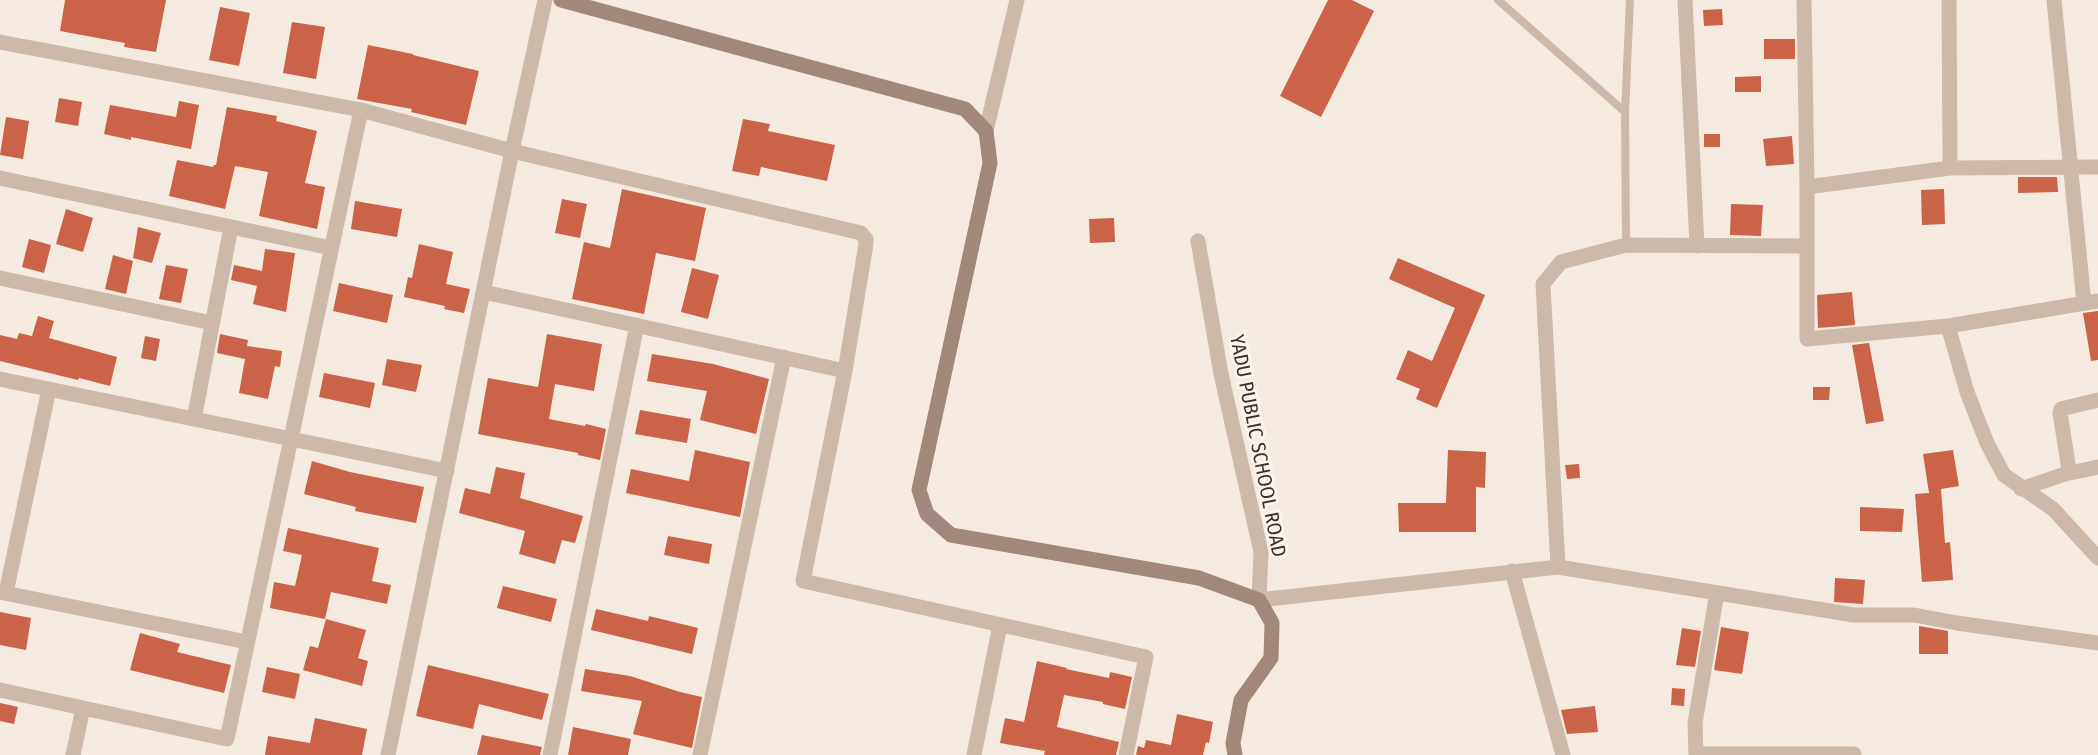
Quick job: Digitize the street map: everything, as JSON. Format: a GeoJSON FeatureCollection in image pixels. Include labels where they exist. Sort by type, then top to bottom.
{"type":"FeatureCollection","features":[{"type":"Feature","properties":{"kind":"street"},"geometry":{"type":"LineString","coordinates":[[388,755],[545,0]]}},
{"type":"Feature","properties":{"kind":"street"},"geometry":{"type":"LineString","coordinates":[[561,0],[965,109],[986,131]]}},
{"type":"Feature","properties":{"kind":"street"},"geometry":{"type":"LineString","coordinates":[[1017,0],[986,131],[990,163],[919,490],[927,514],[951,535],[1199,578],[1259,600],[1558,567],[1854,615],[1914,615],[2098,643]]}},
{"type":"Feature","properties":{"kind":"street"},"geometry":{"type":"LineString","coordinates":[[1685,0],[1697,246]]}},
{"type":"Feature","properties":{"kind":"street"},"geometry":{"type":"LineString","coordinates":[[1804,0],[1807,339],[1948,326],[2091,302],[2070,167],[2054,0]]}},
{"type":"Feature","properties":{"kind":"street"},"geometry":{"type":"LineString","coordinates":[[1949,0],[1950,168]]}},
{"type":"Feature","properties":{"kind":"street"},"geometry":{"type":"LineString","coordinates":[[0,42],[361,110],[512,151],[861,233],[866,239],[866,244],[845,371],[803,581],[1146,657],[1126,755]]}},
{"type":"Feature","properties":{"kind":"street"},"geometry":{"type":"LineString","coordinates":[[0,690],[227,739],[361,110]]}},
{"type":"Feature","properties":{"kind":"street"},"geometry":{"type":"LineString","coordinates":[[1807,187],[1950,168],[2098,167]]}},
{"type":"Feature","properties":{"kind":"street"},"geometry":{"type":"LineString","coordinates":[[0,178],[331,248]]}},
{"type":"Feature","properties":{"kind":"street"},"geometry":{"type":"LineString","coordinates":[[194,419],[231,227]]}},
{"type":"Feature","properties":{"kind":"street","name":"YADU PUBLIC SCHOOL ROAD"},"geometry":{"type":"LineString","coordinates":[[1198,241],[1221,374],[1261,552],[1259,600],[1272,623],[1271,658],[1241,700],[1233,743],[1234,755]]}},
{"type":"Feature","properties":{"kind":"street"},"geometry":{"type":"LineString","coordinates":[[1558,567],[1543,284],[1561,262],[1626,245],[1807,246]]}},
{"type":"Feature","properties":{"kind":"street"},"geometry":{"type":"LineString","coordinates":[[0,278],[212,323]]}},
{"type":"Feature","properties":{"kind":"street"},"geometry":{"type":"LineString","coordinates":[[484,292],[845,371]]}},
{"type":"Feature","properties":{"kind":"street"},"geometry":{"type":"LineString","coordinates":[[550,755],[637,325]]}},
{"type":"Feature","properties":{"kind":"street"},"geometry":{"type":"LineString","coordinates":[[1948,326],[1967,392],[2004,475],[2021,489],[2053,509],[2098,558]]}},
{"type":"Feature","properties":{"kind":"street"},"geometry":{"type":"LineString","coordinates":[[700,755],[784,357]]}},
{"type":"Feature","properties":{"kind":"street"},"geometry":{"type":"LineString","coordinates":[[0,379],[447,471]]}},
{"type":"Feature","properties":{"kind":"street"},"geometry":{"type":"LineString","coordinates":[[49,389],[3,593],[247,642]]}},
{"type":"Feature","properties":{"kind":"street"},"geometry":{"type":"LineString","coordinates":[[2065,474],[2069,470],[2061,409],[2098,400]]}},
{"type":"Feature","properties":{"kind":"street"},"geometry":{"type":"LineString","coordinates":[[2021,489],[2065,474],[2098,467]]}},
{"type":"Feature","properties":{"kind":"street"},"geometry":{"type":"LineString","coordinates":[[1512,571],[1563,755]]}},
{"type":"Feature","properties":{"kind":"street"},"geometry":{"type":"LineString","coordinates":[[1717,593],[1695,723],[1696,754],[1854,754]]}},
{"type":"Feature","properties":{"kind":"street"},"geometry":{"type":"LineString","coordinates":[[974,755],[1000,625]]}},
{"type":"Feature","properties":{"kind":"street"},"geometry":{"type":"LineString","coordinates":[[73,755],[83,708]]}},
{"type":"Feature","properties":{"kind":"lane"},"geometry":{"type":"LineString","coordinates":[[1498,0],[1625,111]]}},
{"type":"Feature","properties":{"kind":"lane"},"geometry":{"type":"LineString","coordinates":[[1626,245],[1625,111],[1630,0]]}},
{"type":"Feature","properties":{"kind":"building"},"geometry":{"type":"Polygon","coordinates":[[[65,0],[166,0],[156,52],[124,47],[125,43],[60,31],[65,0]]]}},
{"type":"Feature","properties":{"kind":"building"},"geometry":{"type":"Polygon","coordinates":[[[1328,0],[1352,0],[1374,11],[1321,117],[1280,96],[1328,0]]]}},
{"type":"Feature","properties":{"kind":"building"},"geometry":{"type":"Polygon","coordinates":[[[220,7],[250,13],[239,66],[209,60],[220,7]]]}},
{"type":"Feature","properties":{"kind":"building"},"geometry":{"type":"Polygon","coordinates":[[[1722,9],[1723,25],[1704,26],[1703,10],[1722,9]]]}},
{"type":"Feature","properties":{"kind":"building"},"geometry":{"type":"Polygon","coordinates":[[[292,22],[325,27],[316,79],[283,73],[292,22]]]}},
{"type":"Feature","properties":{"kind":"building"},"geometry":{"type":"Polygon","coordinates":[[[1764,39],[1795,39],[1795,59],[1764,59],[1764,39]]]}},
{"type":"Feature","properties":{"kind":"building"},"geometry":{"type":"Polygon","coordinates":[[[368,45],[479,71],[466,125],[411,112],[412,109],[357,99],[368,45]]]}},
{"type":"Feature","properties":{"kind":"building"},"geometry":{"type":"Polygon","coordinates":[[[1761,76],[1761,92],[1735,92],[1735,77],[1761,76]]]}},
{"type":"Feature","properties":{"kind":"building"},"geometry":{"type":"Polygon","coordinates":[[[59,98],[82,102],[78,126],[55,122],[59,98]]]}},
{"type":"Feature","properties":{"kind":"building"},"geometry":{"type":"Polygon","coordinates":[[[179,101],[199,105],[191,149],[104,134],[110,105],[176,117],[179,101]]]}},
{"type":"Feature","properties":{"kind":"building"},"geometry":{"type":"Polygon","coordinates":[[[227,107],[277,116],[276,121],[317,131],[305,183],[325,187],[317,229],[259,216],[268,172],[235,166],[225,209],[169,196],[177,160],[213,167],[216,165],[227,107]]]}},
{"type":"Feature","properties":{"kind":"building"},"geometry":{"type":"Polygon","coordinates":[[[6,117],[29,121],[23,159],[0,155],[6,117]]]}},
{"type":"Feature","properties":{"kind":"building"},"geometry":{"type":"Polygon","coordinates":[[[743,119],[770,124],[768,131],[835,145],[827,181],[761,167],[759,176],[732,171],[743,119]]]}},
{"type":"Feature","properties":{"kind":"building"},"geometry":{"type":"Polygon","coordinates":[[[1704,134],[1720,134],[1720,147],[1704,147],[1704,134]]]}},
{"type":"Feature","properties":{"kind":"building"},"geometry":{"type":"Polygon","coordinates":[[[1792,136],[1794,164],[1766,166],[1763,139],[1792,136]]]}},
{"type":"Feature","properties":{"kind":"building"},"geometry":{"type":"Polygon","coordinates":[[[2018,177],[2057,177],[2058,192],[2018,193],[2018,177]]]}},
{"type":"Feature","properties":{"kind":"building"},"geometry":{"type":"Polygon","coordinates":[[[622,189],[706,208],[695,261],[656,253],[644,314],[572,299],[584,242],[610,248],[622,189]]]}},
{"type":"Feature","properties":{"kind":"building"},"geometry":{"type":"Polygon","coordinates":[[[1944,189],[1945,224],[1922,225],[1921,190],[1944,189]]]}},
{"type":"Feature","properties":{"kind":"building"},"geometry":{"type":"Polygon","coordinates":[[[562,199],[587,204],[580,238],[555,233],[562,199]]]}},
{"type":"Feature","properties":{"kind":"building"},"geometry":{"type":"Polygon","coordinates":[[[355,201],[402,209],[397,237],[351,229],[355,201]]]}},
{"type":"Feature","properties":{"kind":"building"},"geometry":{"type":"Polygon","coordinates":[[[1731,204],[1763,205],[1761,236],[1730,235],[1731,204]]]}},
{"type":"Feature","properties":{"kind":"building"},"geometry":{"type":"Polygon","coordinates":[[[66,209],[93,218],[83,252],[56,244],[66,209]]]}},
{"type":"Feature","properties":{"kind":"building"},"geometry":{"type":"Polygon","coordinates":[[[1114,218],[1115,242],[1090,243],[1089,219],[1114,218]]]}},
{"type":"Feature","properties":{"kind":"building"},"geometry":{"type":"Polygon","coordinates":[[[138,227],[161,233],[152,263],[133,258],[138,227]]]}},
{"type":"Feature","properties":{"kind":"building"},"geometry":{"type":"Polygon","coordinates":[[[29,239],[51,245],[44,273],[22,267],[29,239]]]}},
{"type":"Feature","properties":{"kind":"building"},"geometry":{"type":"Polygon","coordinates":[[[419,244],[453,252],[446,284],[470,289],[464,313],[444,309],[445,306],[404,297],[408,277],[412,278],[419,244]]]}},
{"type":"Feature","properties":{"kind":"building"},"geometry":{"type":"Polygon","coordinates":[[[265,249],[295,253],[286,312],[253,304],[257,286],[231,280],[234,265],[262,271],[265,249]]]}},
{"type":"Feature","properties":{"kind":"building"},"geometry":{"type":"Polygon","coordinates":[[[113,255],[133,261],[126,294],[105,289],[113,255]]]}},
{"type":"Feature","properties":{"kind":"building"},"geometry":{"type":"Polygon","coordinates":[[[1398,258],[1485,295],[1437,408],[1416,399],[1420,389],[1396,379],[1408,350],[1432,361],[1455,308],[1389,279],[1398,258]]]}},
{"type":"Feature","properties":{"kind":"building"},"geometry":{"type":"Polygon","coordinates":[[[166,265],[188,269],[181,303],[159,299],[166,265]]]}},
{"type":"Feature","properties":{"kind":"building"},"geometry":{"type":"Polygon","coordinates":[[[692,268],[719,275],[708,319],[681,312],[692,268]]]}},
{"type":"Feature","properties":{"kind":"building"},"geometry":{"type":"Polygon","coordinates":[[[339,283],[393,295],[387,323],[333,311],[339,283]]]}},
{"type":"Feature","properties":{"kind":"building"},"geometry":{"type":"Polygon","coordinates":[[[1852,292],[1855,325],[1818,328],[1817,295],[1852,292]]]}},
{"type":"Feature","properties":{"kind":"building"},"geometry":{"type":"Polygon","coordinates":[[[2098,311],[2098,360],[2091,361],[2083,313],[2098,311]]]}},
{"type":"Feature","properties":{"kind":"building"},"geometry":{"type":"Polygon","coordinates":[[[38,316],[54,321],[49,338],[117,357],[110,386],[0,361],[0,335],[17,339],[19,333],[32,336],[38,316]]]}},
{"type":"Feature","properties":{"kind":"building"},"geometry":{"type":"Polygon","coordinates":[[[220,334],[248,340],[247,346],[282,351],[280,367],[275,366],[268,399],[239,393],[245,359],[217,353],[220,334]]]}},
{"type":"Feature","properties":{"kind":"building"},"geometry":{"type":"Polygon","coordinates":[[[547,334],[602,344],[594,391],[555,384],[549,419],[606,429],[600,460],[578,455],[578,453],[478,434],[488,378],[538,387],[547,334]]]}},
{"type":"Feature","properties":{"kind":"building"},"geometry":{"type":"Polygon","coordinates":[[[145,336],[160,339],[156,361],[141,358],[145,336]]]}},
{"type":"Feature","properties":{"kind":"building"},"geometry":{"type":"Polygon","coordinates":[[[1869,343],[1884,421],[1866,424],[1852,345],[1869,343]]]}},
{"type":"Feature","properties":{"kind":"building"},"geometry":{"type":"Polygon","coordinates":[[[652,354],[713,364],[769,379],[756,434],[700,420],[707,391],[647,381],[652,354]]]}},
{"type":"Feature","properties":{"kind":"building"},"geometry":{"type":"Polygon","coordinates":[[[387,359],[422,365],[416,392],[382,385],[387,359]]]}},
{"type":"Feature","properties":{"kind":"building"},"geometry":{"type":"Polygon","coordinates":[[[324,373],[375,383],[370,408],[319,397],[324,373]]]}},
{"type":"Feature","properties":{"kind":"building"},"geometry":{"type":"Polygon","coordinates":[[[1813,387],[1830,387],[1829,400],[1813,400],[1813,387]]]}},
{"type":"Feature","properties":{"kind":"building"},"geometry":{"type":"Polygon","coordinates":[[[640,410],[691,419],[687,443],[635,434],[640,410]]]}},
{"type":"Feature","properties":{"kind":"building"},"geometry":{"type":"Polygon","coordinates":[[[695,450],[750,462],[740,517],[626,493],[631,469],[689,481],[695,450]]]}},
{"type":"Feature","properties":{"kind":"building"},"geometry":{"type":"Polygon","coordinates":[[[1448,450],[1486,452],[1485,488],[1476,487],[1476,532],[1399,532],[1398,503],[1446,503],[1448,450]]]}},
{"type":"Feature","properties":{"kind":"building"},"geometry":{"type":"Polygon","coordinates":[[[1953,450],[1959,486],[1941,489],[1945,543],[1950,542],[1953,580],[1922,582],[1915,494],[1929,493],[1923,454],[1953,450]]]}},
{"type":"Feature","properties":{"kind":"building"},"geometry":{"type":"Polygon","coordinates":[[[312,461],[350,472],[424,487],[416,523],[355,511],[356,507],[304,494],[312,461]]]}},
{"type":"Feature","properties":{"kind":"building"},"geometry":{"type":"Polygon","coordinates":[[[1579,464],[1580,478],[1567,479],[1565,465],[1579,464]]]}},
{"type":"Feature","properties":{"kind":"building"},"geometry":{"type":"Polygon","coordinates":[[[496,467],[525,473],[520,498],[583,516],[575,543],[562,540],[555,564],[519,554],[525,531],[459,513],[465,488],[490,494],[496,467]]]}},
{"type":"Feature","properties":{"kind":"building"},"geometry":{"type":"Polygon","coordinates":[[[1860,507],[1904,509],[1902,532],[1860,531],[1860,507]]]}},
{"type":"Feature","properties":{"kind":"building"},"geometry":{"type":"Polygon","coordinates":[[[288,528],[379,548],[372,581],[391,585],[387,604],[331,592],[325,619],[270,608],[274,582],[295,586],[302,555],[283,551],[288,528]]]}},
{"type":"Feature","properties":{"kind":"building"},"geometry":{"type":"Polygon","coordinates":[[[668,536],[712,544],[709,564],[664,555],[668,536]]]}},
{"type":"Feature","properties":{"kind":"building"},"geometry":{"type":"Polygon","coordinates":[[[1835,578],[1865,580],[1863,604],[1834,602],[1835,578]]]}},
{"type":"Feature","properties":{"kind":"building"},"geometry":{"type":"Polygon","coordinates":[[[503,586],[557,599],[551,622],[497,608],[503,586]]]}},
{"type":"Feature","properties":{"kind":"building"},"geometry":{"type":"Polygon","coordinates":[[[596,609],[648,621],[649,616],[698,628],[692,654],[591,630],[596,609]]]}},
{"type":"Feature","properties":{"kind":"building"},"geometry":{"type":"Polygon","coordinates":[[[0,612],[31,618],[26,650],[0,645],[0,612]]]}},
{"type":"Feature","properties":{"kind":"building"},"geometry":{"type":"Polygon","coordinates":[[[326,619],[366,630],[358,658],[368,661],[362,686],[303,670],[310,646],[318,648],[326,619]]]}},
{"type":"Feature","properties":{"kind":"building"},"geometry":{"type":"Polygon","coordinates":[[[1919,626],[1948,631],[1948,654],[1919,654],[1919,626]]]}},
{"type":"Feature","properties":{"kind":"building"},"geometry":{"type":"Polygon","coordinates":[[[1721,627],[1749,632],[1742,674],[1714,670],[1721,627]]]}},
{"type":"Feature","properties":{"kind":"building"},"geometry":{"type":"Polygon","coordinates":[[[1682,628],[1701,631],[1695,667],[1676,665],[1682,628]]]}},
{"type":"Feature","properties":{"kind":"building"},"geometry":{"type":"Polygon","coordinates":[[[140,633],[180,644],[177,652],[231,665],[224,693],[130,670],[140,633]]]}},
{"type":"Feature","properties":{"kind":"building"},"geometry":{"type":"Polygon","coordinates":[[[1037,661],[1109,678],[1110,672],[1132,677],[1125,709],[1103,704],[1103,702],[1064,695],[1057,727],[1119,742],[1116,755],[1044,755],[1045,751],[1000,743],[1005,718],[1024,722],[1037,661]]]}},
{"type":"Feature","properties":{"kind":"building"},"geometry":{"type":"Polygon","coordinates":[[[428,665],[549,694],[542,720],[479,704],[473,729],[416,716],[428,665]]]}},
{"type":"Feature","properties":{"kind":"building"},"geometry":{"type":"Polygon","coordinates":[[[267,667],[300,674],[295,699],[262,692],[267,667]]]}},
{"type":"Feature","properties":{"kind":"building"},"geometry":{"type":"Polygon","coordinates":[[[585,669],[630,676],[702,697],[692,748],[633,734],[642,701],[581,691],[585,669]]]}},
{"type":"Feature","properties":{"kind":"building"},"geometry":{"type":"Polygon","coordinates":[[[1672,688],[1685,689],[1684,706],[1671,705],[1672,688]]]}},
{"type":"Feature","properties":{"kind":"building"},"geometry":{"type":"Polygon","coordinates":[[[0,703],[18,707],[14,724],[0,721],[0,703]]]}},
{"type":"Feature","properties":{"kind":"building"},"geometry":{"type":"Polygon","coordinates":[[[1595,706],[1598,732],[1567,734],[1561,710],[1595,706]]]}},
{"type":"Feature","properties":{"kind":"building"},"geometry":{"type":"Polygon","coordinates":[[[1177,714],[1213,722],[1209,743],[1206,742],[1203,755],[1136,755],[1138,746],[1144,748],[1146,740],[1171,745],[1177,714]]]}},
{"type":"Feature","properties":{"kind":"building"},"geometry":{"type":"Polygon","coordinates":[[[315,718],[367,729],[362,755],[265,755],[268,736],[310,743],[315,718]]]}},
{"type":"Feature","properties":{"kind":"building"},"geometry":{"type":"Polygon","coordinates":[[[573,727],[631,739],[628,755],[568,755],[573,727]]]}},
{"type":"Feature","properties":{"kind":"building"},"geometry":{"type":"Polygon","coordinates":[[[482,735],[542,747],[540,755],[477,755],[482,735]]]}}]}
